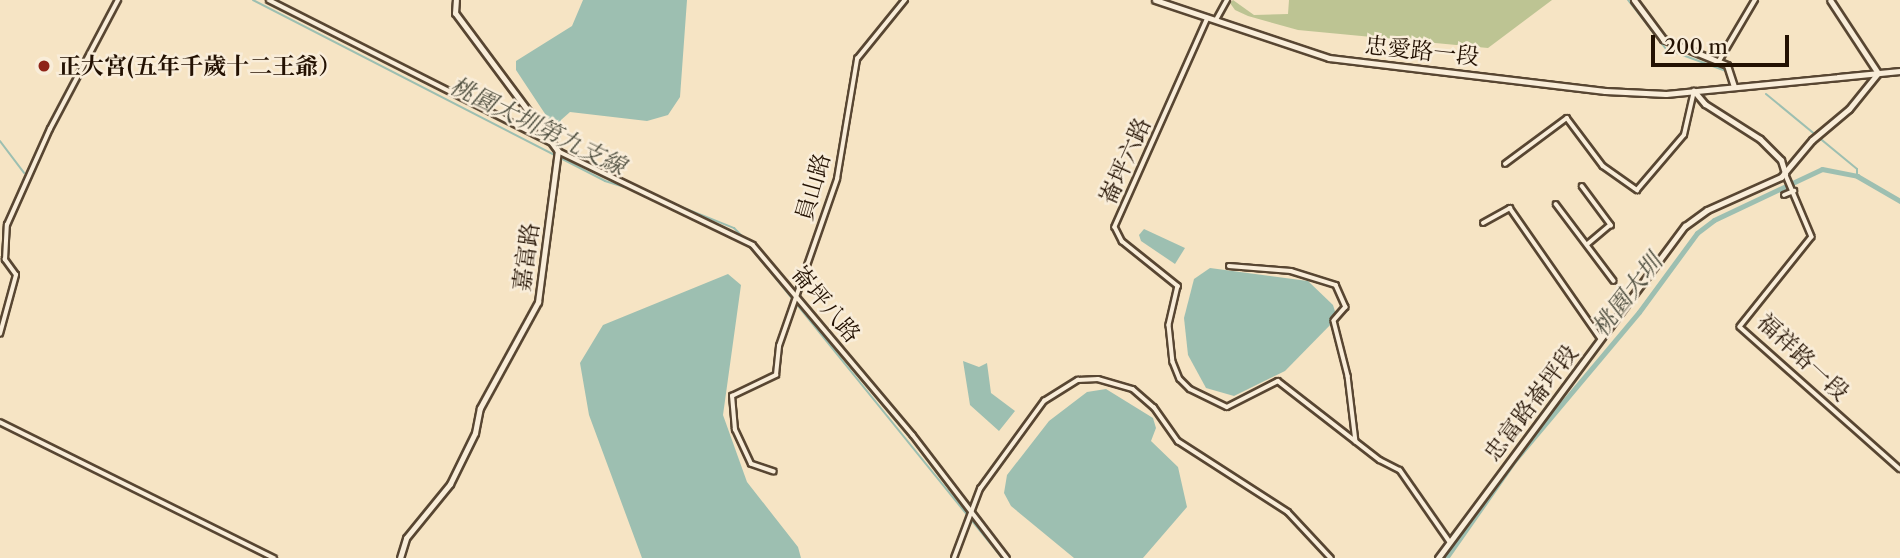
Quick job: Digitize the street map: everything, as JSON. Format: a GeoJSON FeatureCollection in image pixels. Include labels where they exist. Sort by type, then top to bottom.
{"type":"FeatureCollection","features":[{"type":"Feature","properties":{"kind":"street"},"geometry":{"type":"LineString","coordinates":[[0,334],[16,275],[5,260],[7,226],[50,129],[118,0]]}},
{"type":"Feature","properties":{"kind":"street","name":"崙坪八路"},"geometry":{"type":"LineString","coordinates":[[269,0],[753,245],[913,435],[1007,558]]}},
{"type":"Feature","properties":{"kind":"street"},"geometry":{"type":"LineString","coordinates":[[456,0],[455,13],[556,147]]}},
{"type":"Feature","properties":{"kind":"street","name":"員山路"},"geometry":{"type":"LineString","coordinates":[[774,472],[751,464],[735,430],[732,396],[776,375],[776,356],[837,179],[860,50],[905,0]]}},
{"type":"Feature","properties":{"kind":"street","name":"忠愛路一段"},"geometry":{"type":"LineString","coordinates":[[1155,0],[1329,58],[1627,93],[1694,91],[1900,71]]}},
{"type":"Feature","properties":{"kind":"street"},"geometry":{"type":"LineString","coordinates":[[1216,20],[1227,0]]}},
{"type":"Feature","properties":{"kind":"street"},"geometry":{"type":"LineString","coordinates":[[1634,0],[1663,39],[1719,62],[1732,73],[1734,87]]}},
{"type":"Feature","properties":{"kind":"street"},"geometry":{"type":"LineString","coordinates":[[1719,62],[1755,0]]}},
{"type":"Feature","properties":{"kind":"street"},"geometry":{"type":"LineString","coordinates":[[1785,176],[1815,137],[1843,115],[1878,73],[1830,0]]}},
{"type":"Feature","properties":{"kind":"street","name":"崙坪六路"},"geometry":{"type":"LineString","coordinates":[[1208,18],[1115,227],[1122,242],[1178,286],[1170,324],[1173,362],[1190,389],[1227,407],[1278,382],[1356,442],[1400,470],[1450,542]]}},
{"type":"Feature","properties":{"kind":"street"},"geometry":{"type":"LineString","coordinates":[[1504,164],[1567,118],[1603,166],[1637,190],[1684,135],[1694,91]]}},
{"type":"Feature","properties":{"kind":"street"},"geometry":{"type":"LineString","coordinates":[[1694,91],[1704,104],[1760,139],[1781,160],[1792,190],[1784,195]]}},
{"type":"Feature","properties":{"kind":"street","name":"嘉富路"},"geometry":{"type":"LineString","coordinates":[[400,558],[406,538],[450,484],[475,433],[481,408],[538,302],[556,147]]}},
{"type":"Feature","properties":{"kind":"street","name":"忠富路崙坪段"},"geometry":{"type":"LineString","coordinates":[[1438,558],[1696,216],[1785,176]]}},
{"type":"Feature","properties":{"kind":"street"},"geometry":{"type":"LineString","coordinates":[[1582,186],[1611,225],[1587,244]]}},
{"type":"Feature","properties":{"kind":"street","name":"福祥路一段"},"geometry":{"type":"LineString","coordinates":[[1792,190],[1812,237],[1740,327],[1900,469]]}},
{"type":"Feature","properties":{"kind":"street"},"geometry":{"type":"LineString","coordinates":[[1556,204],[1614,281]]}},
{"type":"Feature","properties":{"kind":"street"},"geometry":{"type":"LineString","coordinates":[[1483,223],[1510,208],[1601,339]]}},
{"type":"Feature","properties":{"kind":"street"},"geometry":{"type":"LineString","coordinates":[[1229,266],[1291,271],[1336,285],[1346,307],[1334,321],[1348,376],[1356,442]]}},
{"type":"Feature","properties":{"kind":"street"},"geometry":{"type":"LineString","coordinates":[[954,558],[970,513],[1000,458],[1044,401],[1078,380],[1098,379],[1133,389],[1154,407],[1178,441],[1288,512],[1331,558]]}},
{"type":"Feature","properties":{"kind":"street"},"geometry":{"type":"LineString","coordinates":[[0,422],[274,558]]}},
{"type":"Feature","properties":{"kind":"green space"},"geometry":{"type":"Polygon","coordinates":[[[1233,0],[1254,15],[1288,14],[1289,0],[1552,0],[1488,48],[1298,30],[1235,10],[1230,3],[1233,0]]]}},
{"type":"Feature","properties":{"kind":"shaded area"},"geometry":{"type":"Polygon","coordinates":[[[583,0],[687,0],[680,97],[668,115],[647,121],[570,112],[561,120],[561,138],[516,70],[516,61],[572,26],[583,0]]]}},
{"type":"Feature","properties":{"kind":"shaded area"},"geometry":{"type":"Polygon","coordinates":[[[1144,229],[1185,248],[1175,264],[1141,241],[1139,235],[1144,229]]]}},
{"type":"Feature","properties":{"kind":"shaded area"},"geometry":{"type":"Polygon","coordinates":[[[1210,268],[1308,281],[1333,305],[1337,318],[1285,371],[1234,396],[1206,388],[1188,355],[1184,318],[1194,279],[1210,268]]]}},
{"type":"Feature","properties":{"kind":"shaded area"},"geometry":{"type":"Polygon","coordinates":[[[728,274],[741,285],[723,415],[747,482],[798,547],[801,558],[642,558],[589,415],[580,363],[603,325],[728,274]]]}},
{"type":"Feature","properties":{"kind":"shaded area"},"geometry":{"type":"Polygon","coordinates":[[[963,361],[979,367],[987,363],[991,393],[1015,411],[999,431],[970,405],[963,361]]]}},
{"type":"Feature","properties":{"kind":"shaded area"},"geometry":{"type":"Polygon","coordinates":[[[1106,389],[1153,418],[1156,428],[1151,441],[1178,467],[1187,507],[1143,558],[1074,558],[1011,506],[1004,493],[1007,475],[1049,421],[1087,392],[1106,389]]]}},
{"type":"Feature","properties":{"kind":"waterway","name":"桃園大圳第九支線"},"geometry":{"type":"LineString","coordinates":[[253,0],[605,181],[637,191]]}},
{"type":"Feature","properties":{"kind":"waterway"},"geometry":{"type":"LineString","coordinates":[[1628,0],[1666,49],[1726,71]]}},
{"type":"Feature","properties":{"kind":"waterway"},"geometry":{"type":"LineString","coordinates":[[1766,94],[1857,169],[1857,176]]}},
{"type":"Feature","properties":{"kind":"waterway"},"geometry":{"type":"LineString","coordinates":[[0,141],[24,173]]}},
{"type":"Feature","properties":{"kind":"waterway","name":"桃園大圳"},"geometry":{"type":"LineString","coordinates":[[1446,558],[1514,461],[1639,312],[1697,233],[1714,220],[1822,169],[1857,176],[1900,201]]}},
{"type":"Feature","properties":{"kind":"waterway","name":"桃園大圳第九支線"},"geometry":{"type":"LineString","coordinates":[[659,198],[734,228],[744,238]]}},
{"type":"Feature","properties":{"kind":"waterway","name":"桃園大圳第九支線"},"geometry":{"type":"LineString","coordinates":[[747,243],[1002,558]]}},
{"type":"Feature","properties":{"kind":"place","name":"正大宮(五年千歲十二王爺）"},"geometry":{"type":"Point","coordinates":[44,66]}}]}
